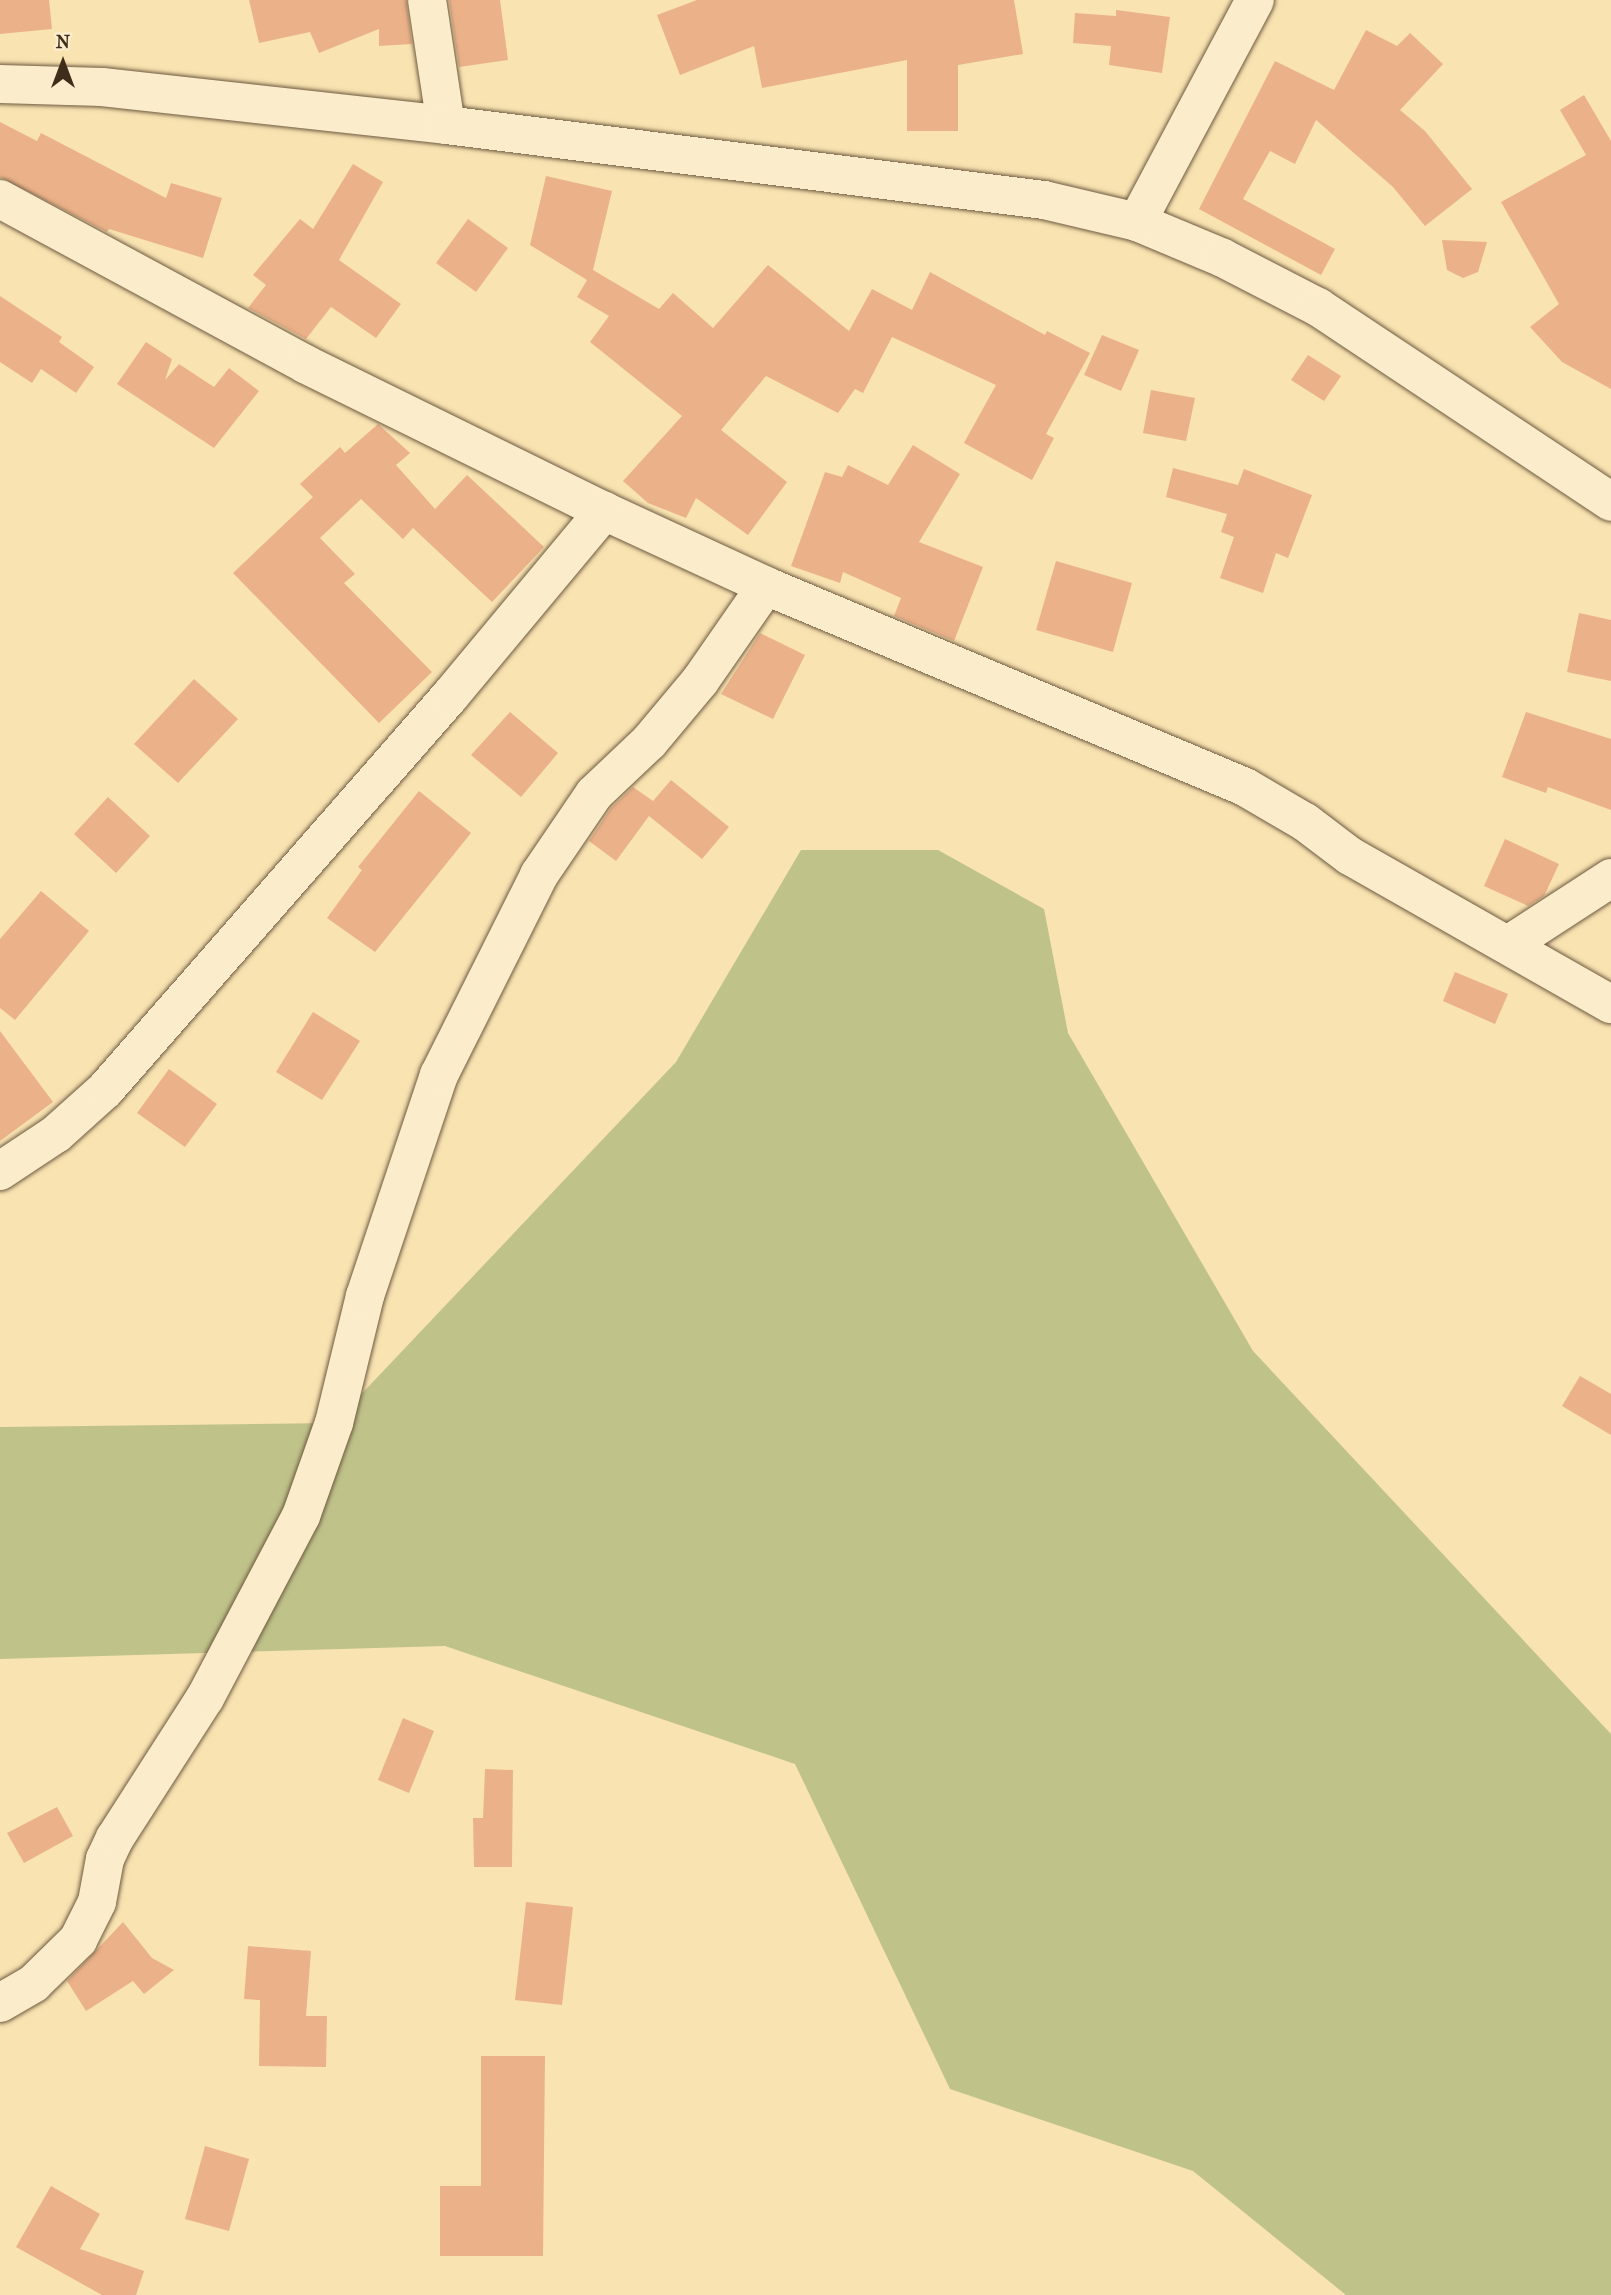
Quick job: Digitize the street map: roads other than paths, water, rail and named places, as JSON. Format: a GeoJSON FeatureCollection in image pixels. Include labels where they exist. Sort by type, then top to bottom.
{"type":"FeatureCollection","features":[{"type":"Feature","properties":{"kind":"street"},"geometry":{"type":"LineString","coordinates":[[427,0],[446,125]]}},
{"type":"Feature","properties":{"kind":"street"},"geometry":{"type":"LineString","coordinates":[[1137,222],[1255,0]]}},
{"type":"Feature","properties":{"kind":"street"},"geometry":{"type":"LineString","coordinates":[[0,84],[102,86],[446,125],[1044,200],[1137,222],[1223,258],[1318,307],[1611,502]]}},
{"type":"Feature","properties":{"kind":"street"},"geometry":{"type":"LineString","coordinates":[[0,199],[305,364],[604,511],[766,586],[1245,787],[1305,822],[1350,856],[1611,1004]]}},
{"type":"Feature","properties":{"kind":"street"},"geometry":{"type":"LineString","coordinates":[[0,1171],[56,1134],[105,1090],[450,696],[604,511]]}},
{"type":"Feature","properties":{"kind":"street"},"geometry":{"type":"LineString","coordinates":[[0,2003],[34,1983],[78,1940],[97,1902],[105,1859],[115,1838],[205,1699],[301,1516],[334,1423],[365,1296],[439,1075],[539,875],[594,794],[649,742],[700,681],[766,586]]}},
{"type":"Feature","properties":{"kind":"street"},"geometry":{"type":"LineString","coordinates":[[1508,945],[1611,878]]}}]}
